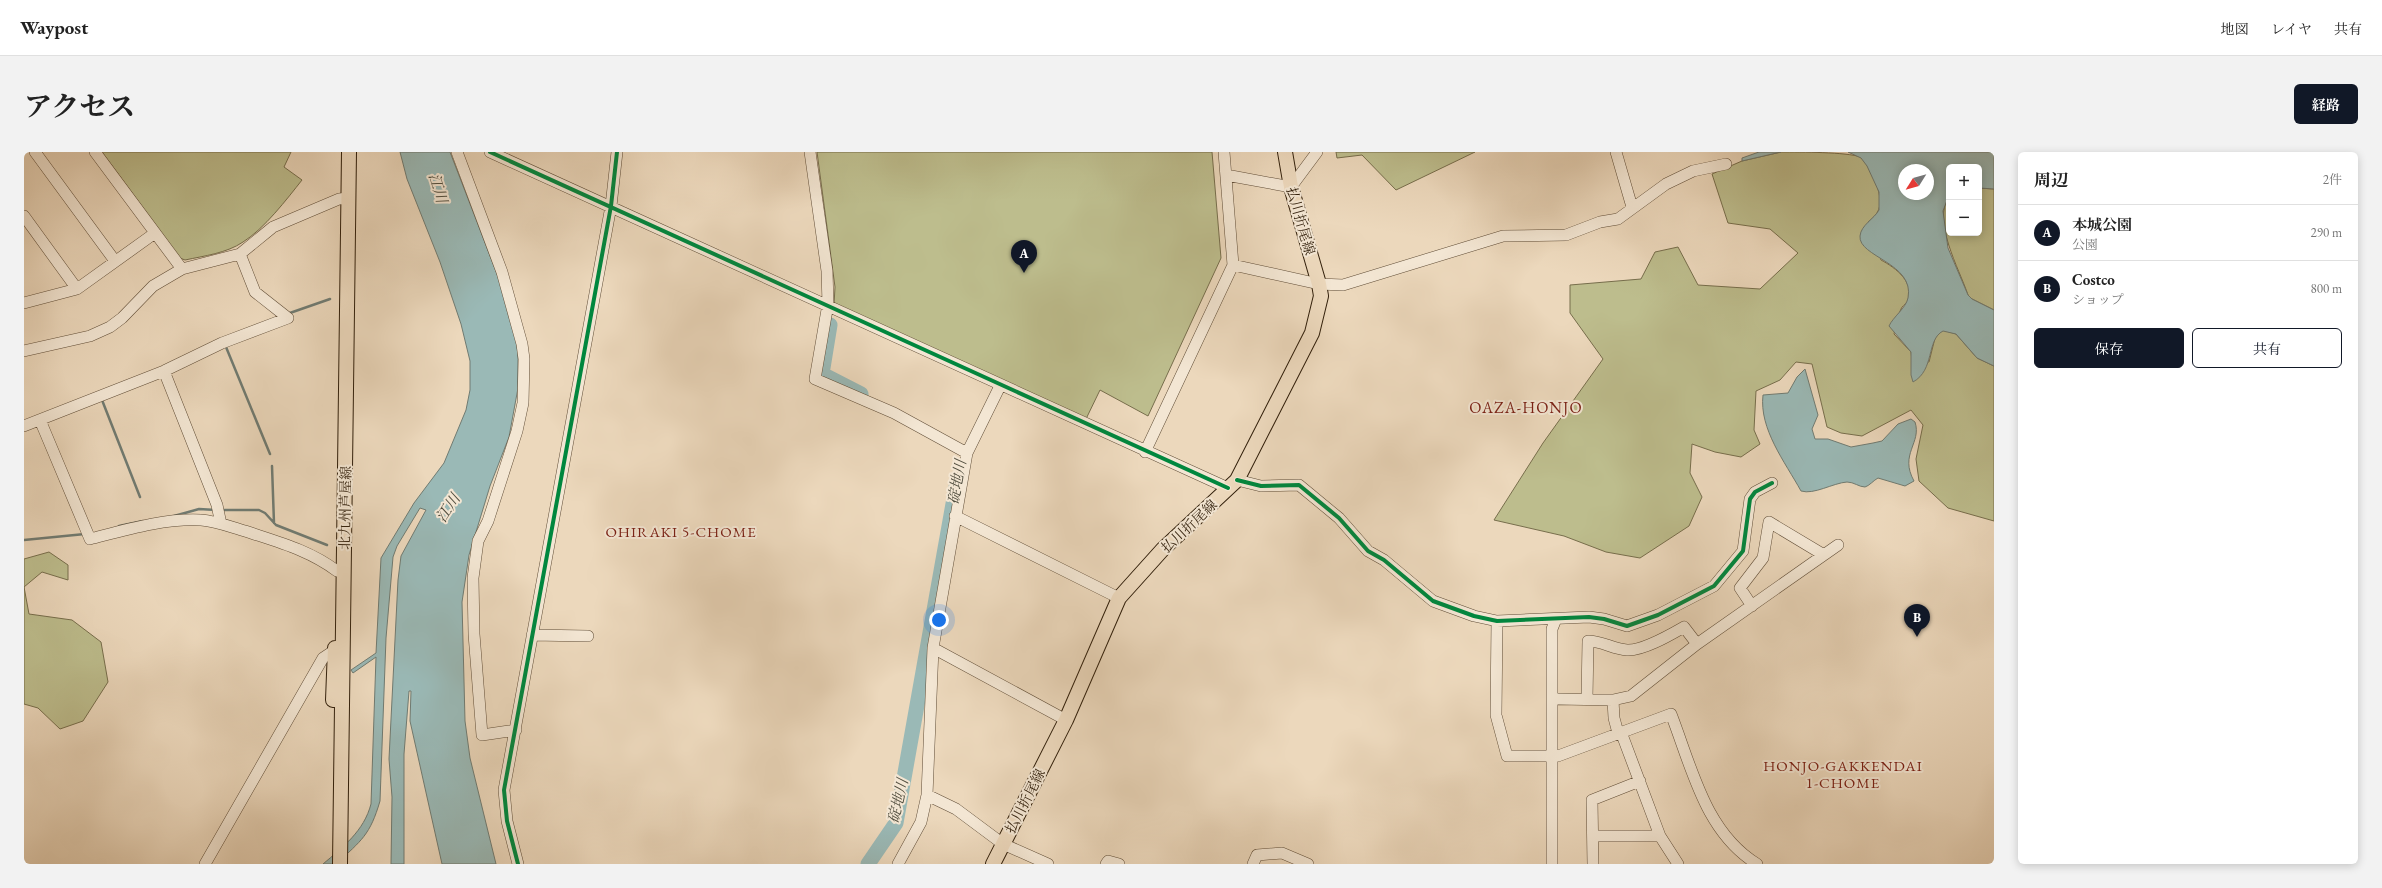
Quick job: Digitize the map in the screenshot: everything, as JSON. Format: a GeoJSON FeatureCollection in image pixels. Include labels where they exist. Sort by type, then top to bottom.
{"type":"FeatureCollection","features":[{"type":"Feature","properties":{"kind":"main road","name":"北九州芦屋線"},"geometry":{"type":"LineString","coordinates":[[339,152],[344,199],[339,649],[340,864]]}},
{"type":"Feature","properties":{"kind":"main road","name":"北九州芦屋線"},"geometry":{"type":"LineString","coordinates":[[331,864],[339,649],[337,571],[344,199],[348,152]]}},
{"type":"Feature","properties":{"kind":"main road","name":"払川折尾線"},"geometry":{"type":"LineString","coordinates":[[993,864],[1066,720],[1119,598],[1163,549],[1233,484],[1312,333],[1321,296],[1292,187],[1285,152]]}},
{"type":"Feature","properties":{"kind":"street"},"geometry":{"type":"LineString","coordinates":[[34,152],[115,261]]}},
{"type":"Feature","properties":{"kind":"street"},"geometry":{"type":"LineString","coordinates":[[95,152],[182,269]]}},
{"type":"Feature","properties":{"kind":"street"},"geometry":{"type":"LineString","coordinates":[[457,152],[502,272],[522,344],[524,358],[523,403],[517,431],[488,521],[478,541],[473,578],[474,634],[482,735],[516,730]]}},
{"type":"Feature","properties":{"kind":"street"},"geometry":{"type":"LineString","coordinates":[[490,152],[828,304],[1000,386],[1145,452],[1233,484],[1261,486],[1299,485],[1339,518],[1368,551],[1384,560],[1433,601],[1474,616],[1497,621],[1589,617],[1604,619],[1627,626],[1658,615],[1714,586],[1743,551],[1750,499],[1755,492],[1772,483]]}},
{"type":"Feature","properties":{"kind":"street"},"geometry":{"type":"LineString","coordinates":[[521,863],[507,821],[504,790],[611,206],[617,152]]}},
{"type":"Feature","properties":{"kind":"street"},"geometry":{"type":"LineString","coordinates":[[810,152],[827,271],[828,304],[815,379],[894,413],[967,453]]}},
{"type":"Feature","properties":{"kind":"street"},"geometry":{"type":"LineString","coordinates":[[1145,452],[1233,265],[1224,152]]}},
{"type":"Feature","properties":{"kind":"street"},"geometry":{"type":"LineString","coordinates":[[1226,175],[1292,187],[1317,152]]}},
{"type":"Feature","properties":{"kind":"street"},"geometry":{"type":"LineString","coordinates":[[1616,152],[1632,207]]}},
{"type":"Feature","properties":{"kind":"street"},"geometry":{"type":"LineString","coordinates":[[1233,265],[1319,284],[1344,285],[1503,236],[1566,235],[1600,222],[1618,219],[1632,207],[1666,184],[1693,171],[1726,164]]}},
{"type":"Feature","properties":{"kind":"street"},"geometry":{"type":"LineString","coordinates":[[24,351],[90,336],[110,327],[122,318],[153,286],[182,269],[240,254],[273,227],[344,199]]}},
{"type":"Feature","properties":{"kind":"street"},"geometry":{"type":"LineString","coordinates":[[24,216],[77,289]]}},
{"type":"Feature","properties":{"kind":"street"},"geometry":{"type":"LineString","coordinates":[[26,299],[77,289],[155,233]]}},
{"type":"Feature","properties":{"kind":"street"},"geometry":{"type":"LineString","coordinates":[[24,426],[164,371],[222,343],[288,318],[255,292],[240,254]]}},
{"type":"Feature","properties":{"kind":"street"},"geometry":{"type":"LineString","coordinates":[[164,371],[217,505],[221,524]]}},
{"type":"Feature","properties":{"kind":"street"},"geometry":{"type":"LineString","coordinates":[[898,864],[921,822],[927,795],[933,648],[967,453],[1000,386]]}},
{"type":"Feature","properties":{"kind":"street"},"geometry":{"type":"LineString","coordinates":[[40,420],[90,539],[145,525],[201,520],[221,524],[299,548],[319,558],[337,571]]}},
{"type":"Feature","properties":{"kind":"street"},"geometry":{"type":"LineString","coordinates":[[955,516],[1119,598]]}},
{"type":"Feature","properties":{"kind":"street"},"geometry":{"type":"LineString","coordinates":[[1752,606],[1740,588],[1763,558],[1768,522],[1824,555]]}},
{"type":"Feature","properties":{"kind":"street"},"geometry":{"type":"LineString","coordinates":[[1558,699],[1613,700],[1631,696],[1697,644],[1838,545]]}},
{"type":"Feature","properties":{"kind":"street"},"geometry":{"type":"LineString","coordinates":[[1552,864],[1558,699],[1558,629],[1556,619]]}},
{"type":"Feature","properties":{"kind":"street"},"geometry":{"type":"LineString","coordinates":[[1556,619],[1552,629],[1558,864]]}},
{"type":"Feature","properties":{"kind":"street"},"geometry":{"type":"LineString","coordinates":[[1497,621],[1496,715],[1507,756],[1555,756],[1671,714],[1708,811],[1732,844],[1757,864]]}},
{"type":"Feature","properties":{"kind":"street"},"geometry":{"type":"LineString","coordinates":[[1587,699],[1588,641],[1597,641],[1627,650],[1659,642],[1684,627],[1697,644]]}},
{"type":"Feature","properties":{"kind":"street"},"geometry":{"type":"LineString","coordinates":[[532,635],[588,636]]}},
{"type":"Feature","properties":{"kind":"street"},"geometry":{"type":"LineString","coordinates":[[933,648],[1066,720]]}},
{"type":"Feature","properties":{"kind":"street"},"geometry":{"type":"LineString","coordinates":[[205,864],[322,658],[339,649]]}},
{"type":"Feature","properties":{"kind":"street"},"geometry":{"type":"LineString","coordinates":[[1613,700],[1614,718],[1619,733],[1640,781],[1660,836],[1678,864]]}},
{"type":"Feature","properties":{"kind":"street"},"geometry":{"type":"LineString","coordinates":[[1593,864],[1592,800],[1640,781]]}},
{"type":"Feature","properties":{"kind":"street"},"geometry":{"type":"LineString","coordinates":[[927,795],[956,809],[1003,844],[1048,864]]}},
{"type":"Feature","properties":{"kind":"street"},"geometry":{"type":"LineString","coordinates":[[1593,836],[1660,836]]}},
{"type":"Feature","properties":{"kind":"street"},"geometry":{"type":"LineString","coordinates":[[1253,864],[1258,855],[1282,853],[1308,864]]}},
{"type":"Feature","properties":{"kind":"street"},"geometry":{"type":"LineString","coordinates":[[1106,864],[1108,861],[1119,864]]}},
{"type":"Feature","properties":{"kind":"green space"},"geometry":{"type":"Polygon","coordinates":[[[102,152],[291,152],[284,167],[302,180],[267,222],[243,242],[230,249],[185,260],[180,258],[102,152]]]}},
{"type":"Feature","properties":{"kind":"green space"},"geometry":{"type":"Polygon","coordinates":[[[817,152],[1212,152],[1221,258],[1148,416],[1100,390],[1085,421],[834,305],[835,287],[817,152]]]}},
{"type":"Feature","properties":{"kind":"green space"},"geometry":{"type":"Polygon","coordinates":[[[1336,152],[1475,152],[1396,190],[1362,155],[1337,158],[1336,152]]]}},
{"type":"Feature","properties":{"kind":"green space"},"geometry":{"type":"Polygon","coordinates":[[[1781,152],[1854,155],[1861,157],[1866,164],[1872,174],[1879,193],[1879,209],[1875,216],[1868,222],[1881,260],[1893,267],[1903,277],[1907,282],[1909,289],[1907,302],[1902,307],[1894,334],[1911,352],[1912,360],[1929,362],[1935,338],[1943,330],[1956,334],[1977,358],[1994,366],[1994,521],[1948,508],[1919,481],[1916,459],[1923,425],[1911,410],[1862,436],[1841,433],[1827,427],[1812,364],[1796,362],[1780,380],[1756,391],[1754,430],[1760,444],[1741,457],[1715,452],[1692,444],[1690,473],[1702,497],[1689,526],[1640,558],[1606,552],[1564,536],[1494,520],[1543,443],[1603,359],[1570,313],[1570,285],[1641,279],[1655,252],[1678,247],[1698,285],[1760,289],[1798,253],[1770,229],[1728,223],[1712,174],[1742,161],[1781,152]]]}},
{"type":"Feature","properties":{"kind":"green space"},"geometry":{"type":"Polygon","coordinates":[[[1982,188],[1994,189],[1994,310],[1972,299],[1968,295],[1946,236],[1982,236],[1982,188]]]}},
{"type":"Feature","properties":{"kind":"green space"},"geometry":{"type":"Polygon","coordinates":[[[1946,203],[1946,234],[1944,218],[1946,203]]]}},
{"type":"Feature","properties":{"kind":"green space"},"geometry":{"type":"Polygon","coordinates":[[[49,552],[68,565],[68,580],[42,572],[24,587],[24,559],[49,552]]]}},
{"type":"Feature","properties":{"kind":"green space"},"geometry":{"type":"Polygon","coordinates":[[[24,587],[29,614],[72,620],[101,642],[108,682],[83,721],[60,729],[38,708],[24,704],[24,587]]]}},
{"type":"Feature","properties":{"kind":"water","name":"江川"},"geometry":{"type":"Polygon","coordinates":[[[400,152],[450,152],[512,316],[518,352],[518,388],[509,437],[490,486],[469,555],[462,602],[465,721],[470,758],[496,864],[442,864],[410,721],[411,691],[409,691],[404,754],[404,864],[391,864],[392,797],[389,759],[398,580],[401,556],[426,510],[420,508],[397,546],[393,557],[386,638],[380,801],[369,830],[359,842],[336,864],[323,864],[352,838],[368,814],[371,804],[376,657],[353,673],[351,670],[376,653],[381,558],[414,503],[444,463],[466,410],[470,390],[470,361],[461,324],[440,262],[407,179],[400,152]]]}},
{"type":"Feature","properties":{"kind":"water"},"geometry":{"type":"Polygon","coordinates":[[[1759,152],[1781,152],[1742,161],[1742,158],[1759,152]]]}},
{"type":"Feature","properties":{"kind":"water"},"geometry":{"type":"Polygon","coordinates":[[[1848,152],[1994,152],[1994,189],[1982,188],[1982,164],[1946,164],[1946,203],[1943,211],[1948,248],[1968,295],[1972,299],[1994,310],[1994,366],[1977,358],[1956,334],[1943,331],[1934,341],[1925,370],[1920,377],[1913,382],[1911,375],[1911,352],[1889,326],[1907,302],[1908,286],[1903,276],[1868,250],[1862,243],[1860,236],[1865,225],[1879,210],[1879,192],[1867,166],[1861,158],[1848,152]]]}},
{"type":"Feature","properties":{"kind":"water"},"geometry":{"type":"Polygon","coordinates":[[[1805,369],[1818,415],[1812,429],[1815,439],[1828,439],[1851,447],[1882,441],[1898,424],[1911,419],[1915,422],[1916,436],[1909,463],[1910,472],[1914,481],[1905,486],[1878,478],[1865,487],[1847,482],[1818,490],[1806,492],[1801,491],[1774,445],[1769,433],[1763,408],[1763,395],[1788,393],[1797,377],[1805,369]]]}},
{"type":"Feature","properties":{"kind":"waterway"},"geometry":{"type":"LineString","coordinates":[[287,314],[330,299]]}},
{"type":"Feature","properties":{"kind":"waterway","name":"碇地川"},"geometry":{"type":"LineString","coordinates":[[830,325],[822,374],[861,394]]}},
{"type":"Feature","properties":{"kind":"waterway"},"geometry":{"type":"LineString","coordinates":[[226,347],[270,454]]}},
{"type":"Feature","properties":{"kind":"waterway"},"geometry":{"type":"LineString","coordinates":[[102,400],[140,497]]}},
{"type":"Feature","properties":{"kind":"waterway"},"geometry":{"type":"LineString","coordinates":[[272,466],[274,523]]}},
{"type":"Feature","properties":{"kind":"waterway","name":"碇地川"},"geometry":{"type":"LineString","coordinates":[[868,864],[896,823],[956,487]]}},
{"type":"Feature","properties":{"kind":"waterway"},"geometry":{"type":"LineString","coordinates":[[174,516],[199,509],[216,510]]}},
{"type":"Feature","properties":{"kind":"waterway"},"geometry":{"type":"LineString","coordinates":[[221,510],[259,510],[265,513],[276,525],[327,545]]}},
{"type":"Feature","properties":{"kind":"waterway"},"geometry":{"type":"LineString","coordinates":[[119,526],[143,521]]}},
{"type":"Feature","properties":{"kind":"waterway"},"geometry":{"type":"LineString","coordinates":[[24,540],[85,534]]}},
{"type":"Feature","properties":{"kind":"cycle path"},"geometry":{"type":"LineString","coordinates":[[490,152],[1228,488]]}},
{"type":"Feature","properties":{"kind":"cycle path"},"geometry":{"type":"LineString","coordinates":[[518,864],[507,821],[504,790],[611,206],[617,152]]}},
{"type":"Feature","properties":{"kind":"cycle path"},"geometry":{"type":"LineString","coordinates":[[1237,480],[1261,486],[1299,485],[1339,518],[1368,551],[1384,560],[1433,601],[1474,616],[1497,621],[1589,617],[1604,619],[1627,626],[1658,615],[1714,586],[1743,551],[1750,499],[1755,492],[1772,483]]}},
{"type":"Feature","properties":{"kind":"place","name":"本城公園"},"geometry":{"type":"Point","coordinates":[1024,273]}},
{"type":"Feature","properties":{"kind":"place","name":"Costco"},"geometry":{"type":"Point","coordinates":[1917,637]}},
{"type":"Feature","properties":{"kind":"district","name":"OAZA-HONJO"},"geometry":{"type":"Point","coordinates":[1526,407]}},
{"type":"Feature","properties":{"kind":"district","name":"OHIRAKI 5-CHOME"},"geometry":{"type":"Point","coordinates":[681,532]}},
{"type":"Feature","properties":{"kind":"district","name":"HONJO-GAKKENDAI 1-CHOME"},"geometry":{"type":"Point","coordinates":[1843,774]}}]}
